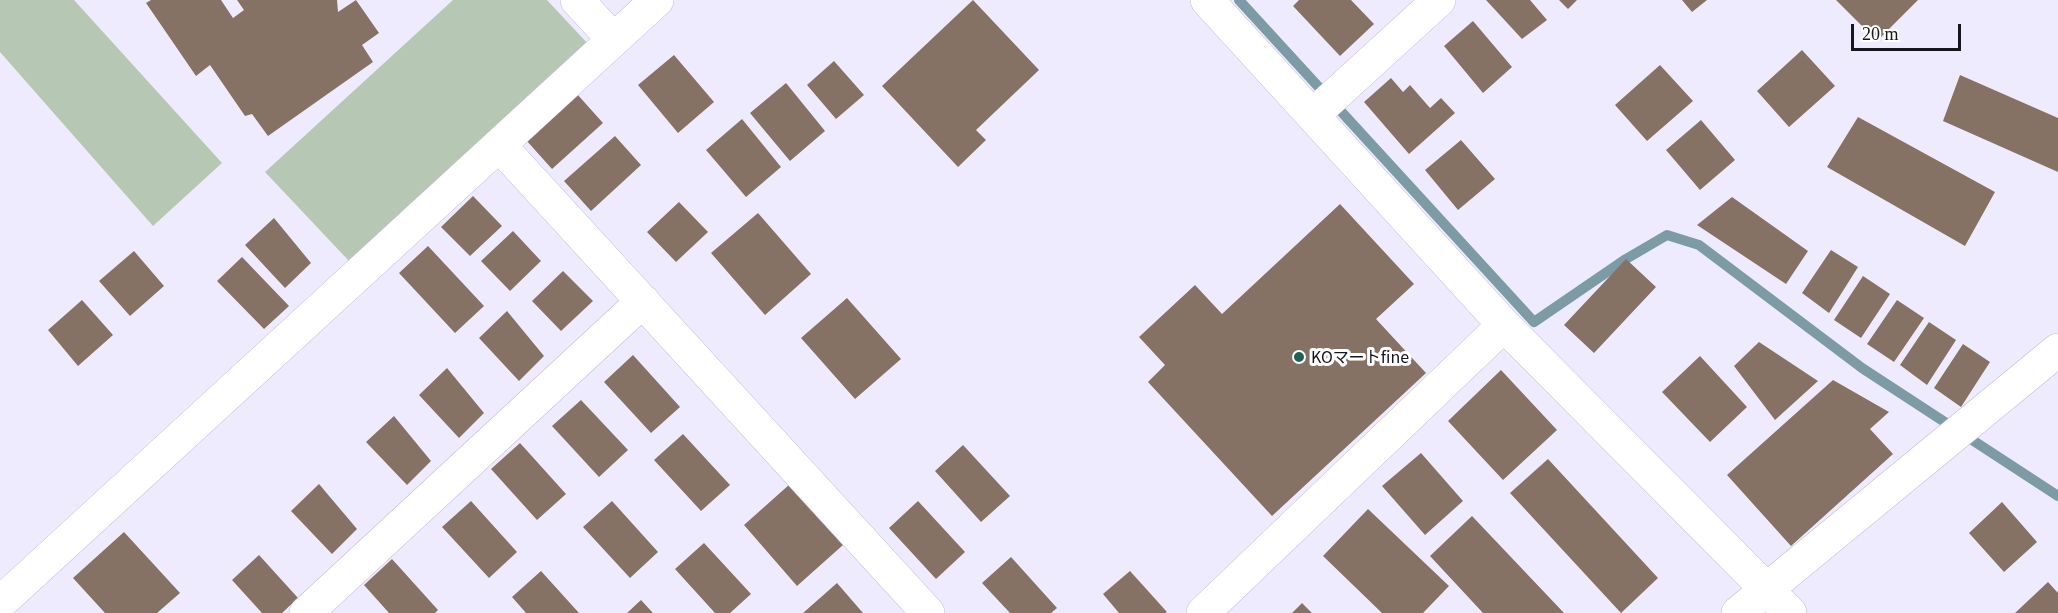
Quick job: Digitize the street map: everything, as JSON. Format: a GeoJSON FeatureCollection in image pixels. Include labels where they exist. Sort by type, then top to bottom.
{"type":"FeatureCollection","features":[{"type":"Feature","properties":{"kind":"street"},"geometry":{"type":"LineString","coordinates":[[577,0],[613,39]]}},
{"type":"Feature","properties":{"kind":"street"},"geometry":{"type":"LineString","coordinates":[[7,600],[657,0]]}},
{"type":"Feature","properties":{"kind":"street"},"geometry":{"type":"LineString","coordinates":[[1208,0],[1504,325],[1768,588],[1790,613]]}},
{"type":"Feature","properties":{"kind":"street"},"geometry":{"type":"LineString","coordinates":[[1313,115],[1439,0]]}},
{"type":"Feature","properties":{"kind":"street"},"geometry":{"type":"LineString","coordinates":[[500,146],[928,613]]}},
{"type":"Feature","properties":{"kind":"street"},"geometry":{"type":"LineString","coordinates":[[306,613],[643,302]]}},
{"type":"Feature","properties":{"kind":"street"},"geometry":{"type":"LineString","coordinates":[[1203,613],[1504,325]]}},
{"type":"Feature","properties":{"kind":"street"},"geometry":{"type":"LineString","coordinates":[[1738,613],[2058,350]]}},
{"type":"Feature","properties":{"kind":"green space"},"geometry":{"type":"Polygon","coordinates":[[[0,0],[74,0],[222,163],[153,226],[0,52],[0,0]]]}},
{"type":"Feature","properties":{"kind":"green space"},"geometry":{"type":"Polygon","coordinates":[[[453,0],[547,0],[589,45],[349,261],[265,172],[453,0]]]}},
{"type":"Feature","properties":{"kind":"building"},"geometry":{"type":"Polygon","coordinates":[[[151,0],[221,0],[233,18],[244,10],[237,0],[337,0],[338,12],[356,0],[379,33],[362,45],[373,62],[268,136],[252,114],[245,116],[210,65],[196,76],[146,3],[151,0]]]}},
{"type":"Feature","properties":{"kind":"building"},"geometry":{"type":"Polygon","coordinates":[[[973,0],[1039,70],[976,130],[986,140],[958,167],[882,86],[973,0]]]}},
{"type":"Feature","properties":{"kind":"building"},"geometry":{"type":"Polygon","coordinates":[[[1299,0],[1351,0],[1374,24],[1340,56],[1293,6],[1299,0]]]}},
{"type":"Feature","properties":{"kind":"building"},"geometry":{"type":"Polygon","coordinates":[[[1486,0],[1530,0],[1547,20],[1522,39],[1486,0]]]}},
{"type":"Feature","properties":{"kind":"building"},"geometry":{"type":"Polygon","coordinates":[[[1559,0],[1577,0],[1568,9],[1559,0]]]}},
{"type":"Feature","properties":{"kind":"building"},"geometry":{"type":"Polygon","coordinates":[[[1682,0],[1707,0],[1692,12],[1682,0]]]}},
{"type":"Feature","properties":{"kind":"building"},"geometry":{"type":"Polygon","coordinates":[[[1836,0],[1918,0],[1877,41],[1836,0]]]}},
{"type":"Feature","properties":{"kind":"building"},"geometry":{"type":"Polygon","coordinates":[[[1473,21],[1512,67],[1483,93],[1444,46],[1473,21]]]}},
{"type":"Feature","properties":{"kind":"building"},"geometry":{"type":"Polygon","coordinates":[[[1802,50],[1835,86],[1789,127],[1757,91],[1802,50]]]}},
{"type":"Feature","properties":{"kind":"building"},"geometry":{"type":"Polygon","coordinates":[[[674,55],[714,102],[678,133],[638,85],[674,55]]]}},
{"type":"Feature","properties":{"kind":"building"},"geometry":{"type":"Polygon","coordinates":[[[834,61],[864,95],[836,119],[807,85],[834,61]]]}},
{"type":"Feature","properties":{"kind":"building"},"geometry":{"type":"Polygon","coordinates":[[[1660,65],[1693,101],[1647,141],[1615,105],[1660,65]]]}},
{"type":"Feature","properties":{"kind":"building"},"geometry":{"type":"Polygon","coordinates":[[[1960,75],[2058,118],[2058,172],[1943,121],[1960,75]]]}},
{"type":"Feature","properties":{"kind":"building"},"geometry":{"type":"Polygon","coordinates":[[[1391,78],[1403,92],[1410,85],[1430,108],[1441,98],[1455,113],[1409,154],[1364,102],[1391,78]]]}},
{"type":"Feature","properties":{"kind":"building"},"geometry":{"type":"Polygon","coordinates":[[[786,83],[825,131],[790,161],[750,113],[786,83]]]}},
{"type":"Feature","properties":{"kind":"building"},"geometry":{"type":"Polygon","coordinates":[[[577,94],[603,123],[552,169],[526,140],[577,94]]]}},
{"type":"Feature","properties":{"kind":"building"},"geometry":{"type":"Polygon","coordinates":[[[1858,117],[1995,192],[1965,246],[1827,167],[1858,117]]]}},
{"type":"Feature","properties":{"kind":"building"},"geometry":{"type":"Polygon","coordinates":[[[742,119],[781,167],[746,197],[706,150],[742,119]]]}},
{"type":"Feature","properties":{"kind":"building"},"geometry":{"type":"Polygon","coordinates":[[[1701,120],[1735,160],[1700,190],[1666,150],[1701,120]]]}},
{"type":"Feature","properties":{"kind":"building"},"geometry":{"type":"Polygon","coordinates":[[[615,136],[641,165],[591,211],[564,181],[615,136]]]}},
{"type":"Feature","properties":{"kind":"building"},"geometry":{"type":"Polygon","coordinates":[[[1461,140],[1495,179],[1458,210],[1425,170],[1461,140]]]}},
{"type":"Feature","properties":{"kind":"building"},"geometry":{"type":"Polygon","coordinates":[[[473,196],[502,226],[470,256],[441,227],[473,196]]]}},
{"type":"Feature","properties":{"kind":"building"},"geometry":{"type":"Polygon","coordinates":[[[1732,197],[1808,251],[1786,284],[1697,225],[1732,197]]]}},
{"type":"Feature","properties":{"kind":"building"},"geometry":{"type":"Polygon","coordinates":[[[679,202],[708,232],[676,262],[647,232],[679,202]]]}},
{"type":"Feature","properties":{"kind":"building"},"geometry":{"type":"Polygon","coordinates":[[[1340,204],[1414,284],[1376,319],[1426,373],[1272,516],[1148,382],[1165,365],[1139,337],[1195,285],[1222,314],[1340,204]]]}},
{"type":"Feature","properties":{"kind":"building"},"geometry":{"type":"Polygon","coordinates":[[[758,213],[811,274],[765,315],[711,253],[758,213]]]}},
{"type":"Feature","properties":{"kind":"building"},"geometry":{"type":"Polygon","coordinates":[[[274,218],[311,263],[285,288],[245,245],[274,218]]]}},
{"type":"Feature","properties":{"kind":"building"},"geometry":{"type":"Polygon","coordinates":[[[513,231],[541,261],[510,291],[481,261],[513,231]]]}},
{"type":"Feature","properties":{"kind":"building"},"geometry":{"type":"Polygon","coordinates":[[[428,246],[484,306],[455,333],[399,273],[428,246]]]}},
{"type":"Feature","properties":{"kind":"building"},"geometry":{"type":"Polygon","coordinates":[[[1831,250],[1858,267],[1829,313],[1802,293],[1831,250]]]}},
{"type":"Feature","properties":{"kind":"building"},"geometry":{"type":"Polygon","coordinates":[[[134,251],[164,286],[130,316],[99,281],[134,251]]]}},
{"type":"Feature","properties":{"kind":"building"},"geometry":{"type":"Polygon","coordinates":[[[242,257],[289,306],[264,329],[217,281],[242,257]]]}},
{"type":"Feature","properties":{"kind":"building"},"geometry":{"type":"Polygon","coordinates":[[[1626,259],[1656,287],[1594,353],[1564,325],[1626,259]]]}},
{"type":"Feature","properties":{"kind":"building"},"geometry":{"type":"Polygon","coordinates":[[[563,271],[593,301],[561,331],[532,301],[563,271]]]}},
{"type":"Feature","properties":{"kind":"building"},"geometry":{"type":"Polygon","coordinates":[[[1863,276],[1890,294],[1861,338],[1834,320],[1863,276]]]}},
{"type":"Feature","properties":{"kind":"building"},"geometry":{"type":"Polygon","coordinates":[[[847,298],[901,359],[855,399],[801,338],[847,298]]]}},
{"type":"Feature","properties":{"kind":"building"},"geometry":{"type":"Polygon","coordinates":[[[82,300],[113,335],[78,366],[48,330],[82,300]]]}},
{"type":"Feature","properties":{"kind":"building"},"geometry":{"type":"Polygon","coordinates":[[[1897,300],[1924,318],[1894,362],[1867,344],[1897,300]]]}},
{"type":"Feature","properties":{"kind":"building"},"geometry":{"type":"Polygon","coordinates":[[[507,311],[544,356],[519,381],[479,338],[507,311]]]}},
{"type":"Feature","properties":{"kind":"building"},"geometry":{"type":"Polygon","coordinates":[[[1929,322],[1956,340],[1927,385],[1900,365],[1929,322]]]}},
{"type":"Feature","properties":{"kind":"building"},"geometry":{"type":"Polygon","coordinates":[[[1759,342],[1818,381],[1775,420],[1734,366],[1759,342]]]}},
{"type":"Feature","properties":{"kind":"building"},"geometry":{"type":"Polygon","coordinates":[[[1963,344],[1990,362],[1961,407],[1934,388],[1963,344]]]}},
{"type":"Feature","properties":{"kind":"building"},"geometry":{"type":"Polygon","coordinates":[[[633,355],[680,407],[651,433],[604,382],[633,355]]]}},
{"type":"Feature","properties":{"kind":"building"},"geometry":{"type":"Polygon","coordinates":[[[1700,356],[1747,407],[1710,442],[1662,392],[1700,356]]]}},
{"type":"Feature","properties":{"kind":"building"},"geometry":{"type":"Polygon","coordinates":[[[447,368],[484,413],[459,438],[419,395],[447,368]]]}},
{"type":"Feature","properties":{"kind":"building"},"geometry":{"type":"Polygon","coordinates":[[[1501,370],[1557,430],[1503,480],[1448,421],[1501,370]]]}},
{"type":"Feature","properties":{"kind":"building"},"geometry":{"type":"Polygon","coordinates":[[[1833,380],[1889,412],[1870,429],[1893,454],[1791,546],[1727,475],[1833,380]]]}},
{"type":"Feature","properties":{"kind":"building"},"geometry":{"type":"Polygon","coordinates":[[[581,400],[628,450],[599,477],[552,426],[581,400]]]}},
{"type":"Feature","properties":{"kind":"building"},"geometry":{"type":"Polygon","coordinates":[[[394,416],[431,461],[407,485],[366,442],[394,416]]]}},
{"type":"Feature","properties":{"kind":"building"},"geometry":{"type":"Polygon","coordinates":[[[683,434],[730,485],[701,511],[654,460],[683,434]]]}},
{"type":"Feature","properties":{"kind":"building"},"geometry":{"type":"Polygon","coordinates":[[[520,443],[566,494],[537,520],[491,469],[520,443]]]}},
{"type":"Feature","properties":{"kind":"building"},"geometry":{"type":"Polygon","coordinates":[[[963,445],[1010,496],[981,522],[935,471],[963,445]]]}},
{"type":"Feature","properties":{"kind":"building"},"geometry":{"type":"Polygon","coordinates":[[[1421,453],[1463,501],[1425,535],[1382,486],[1421,453]]]}},
{"type":"Feature","properties":{"kind":"building"},"geometry":{"type":"Polygon","coordinates":[[[1548,459],[1658,578],[1621,613],[1510,493],[1548,459]]]}},
{"type":"Feature","properties":{"kind":"building"},"geometry":{"type":"Polygon","coordinates":[[[319,484],[357,529],[332,554],[291,511],[319,484]]]}},
{"type":"Feature","properties":{"kind":"building"},"geometry":{"type":"Polygon","coordinates":[[[790,484],[843,545],[797,586],[744,525],[790,484]]]}},
{"type":"Feature","properties":{"kind":"building"},"geometry":{"type":"Polygon","coordinates":[[[471,501],[517,552],[489,578],[442,527],[471,501]]]}},
{"type":"Feature","properties":{"kind":"building"},"geometry":{"type":"Polygon","coordinates":[[[612,501],[658,552],[630,578],[583,527],[612,501]]]}},
{"type":"Feature","properties":{"kind":"building"},"geometry":{"type":"Polygon","coordinates":[[[918,501],[965,552],[936,579],[889,528],[918,501]]]}},
{"type":"Feature","properties":{"kind":"building"},"geometry":{"type":"Polygon","coordinates":[[[2002,502],[2037,542],[2004,572],[1969,533],[2002,502]]]}},
{"type":"Feature","properties":{"kind":"building"},"geometry":{"type":"Polygon","coordinates":[[[1368,509],[1449,586],[1423,613],[1382,613],[1323,556],[1368,509]]]}},
{"type":"Feature","properties":{"kind":"building"},"geometry":{"type":"Polygon","coordinates":[[[1472,516],[1564,613],[1483,613],[1430,556],[1472,516]]]}},
{"type":"Feature","properties":{"kind":"building"},"geometry":{"type":"Polygon","coordinates":[[[124,532],[180,593],[157,613],[105,613],[73,578],[124,532]]]}},
{"type":"Feature","properties":{"kind":"building"},"geometry":{"type":"Polygon","coordinates":[[[704,543],[751,594],[730,613],[715,613],[675,569],[704,543]]]}},
{"type":"Feature","properties":{"kind":"building"},"geometry":{"type":"Polygon","coordinates":[[[259,555],[298,598],[282,613],[262,613],[232,580],[259,555]]]}},
{"type":"Feature","properties":{"kind":"building"},"geometry":{"type":"Polygon","coordinates":[[[1011,557],[1057,608],[1051,613],[1010,613],[982,583],[1011,557]]]}},
{"type":"Feature","properties":{"kind":"building"},"geometry":{"type":"Polygon","coordinates":[[[392,559],[438,610],[435,613],[389,613],[364,585],[392,559]]]}},
{"type":"Feature","properties":{"kind":"building"},"geometry":{"type":"Polygon","coordinates":[[[541,571],[579,613],[526,613],[512,597],[541,571]]]}},
{"type":"Feature","properties":{"kind":"building"},"geometry":{"type":"Polygon","coordinates":[[[1130,571],[1167,612],[1119,613],[1103,594],[1130,571]]]}},
{"type":"Feature","properties":{"kind":"building"},"geometry":{"type":"Polygon","coordinates":[[[2048,582],[2058,593],[2058,613],[2015,613],[2048,582]]]}},
{"type":"Feature","properties":{"kind":"building"},"geometry":{"type":"Polygon","coordinates":[[[837,583],[863,613],[803,613],[837,583]]]}},
{"type":"Feature","properties":{"kind":"building"},"geometry":{"type":"Polygon","coordinates":[[[641,600],[653,613],[627,613],[641,600]]]}},
{"type":"Feature","properties":{"kind":"building"},"geometry":{"type":"Polygon","coordinates":[[[1302,603],[1312,613],[1292,613],[1302,603]]]}},
{"type":"Feature","properties":{"kind":"waterway"},"geometry":{"type":"LineString","coordinates":[[1239,0],[1534,322],[1626,259],[1667,235],[1699,245],[1862,368],[2058,496]]}},
{"type":"Feature","properties":{"kind":"place","name":"KOマートfine"},"geometry":{"type":"Point","coordinates":[1299,357]}}]}
